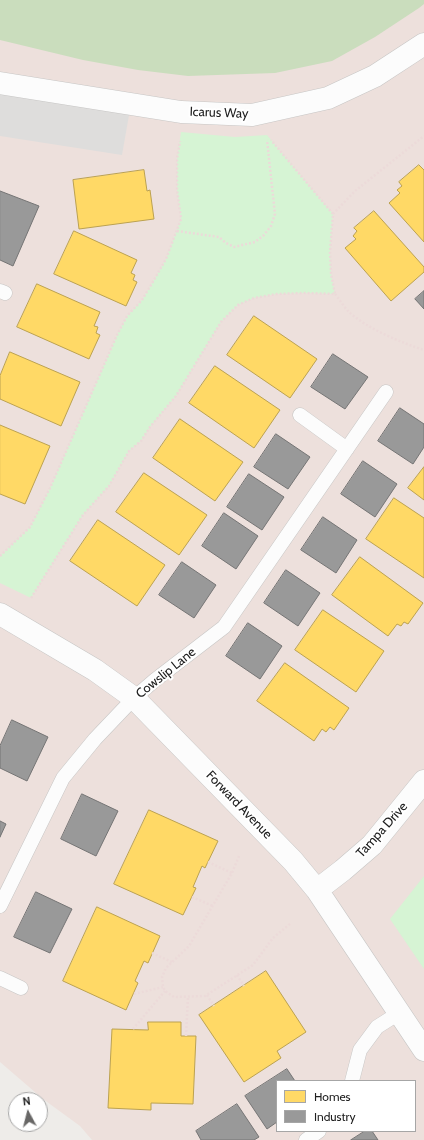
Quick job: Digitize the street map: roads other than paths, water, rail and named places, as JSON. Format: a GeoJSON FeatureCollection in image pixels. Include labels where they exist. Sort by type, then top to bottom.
{"type":"FeatureCollection","features":[{"type":"Feature","properties":{"kind":"street","name":"Icarus Way"},"geometry":{"type":"LineString","coordinates":[[0,83],[181,112],[252,116],[328,98],[375,76],[424,44]]}},
{"type":"Feature","properties":{"kind":"street","name":"Forward Avenue"},"geometry":{"type":"LineString","coordinates":[[0,614],[95,670],[134,698],[293,861],[318,890],[424,1050]]}},
{"type":"Feature","properties":{"kind":"street","name":"Tampa Drive"},"geometry":{"type":"LineString","coordinates":[[318,890],[372,845],[424,781]]}},
{"type":"Feature","properties":{"kind":"lane","name":"Cowslip Lane"},"geometry":{"type":"LineString","coordinates":[[0,906],[63,778],[95,739],[134,698],[154,680],[224,627],[386,392]]}},
{"type":"Feature","properties":{"kind":"lane"},"geometry":{"type":"LineString","coordinates":[[300,415],[347,449]]}},
{"type":"Feature","properties":{"kind":"lane"},"geometry":{"type":"LineString","coordinates":[[0,978],[21,988]]}},
{"type":"Feature","properties":{"kind":"lane"},"geometry":{"type":"LineString","coordinates":[[352,1080],[360,1050],[378,1027],[399,1013]]}},
{"type":"Feature","properties":{"kind":"lane"},"geometry":{"type":"LineString","coordinates":[[306,1140],[318,1132]]}}]}
